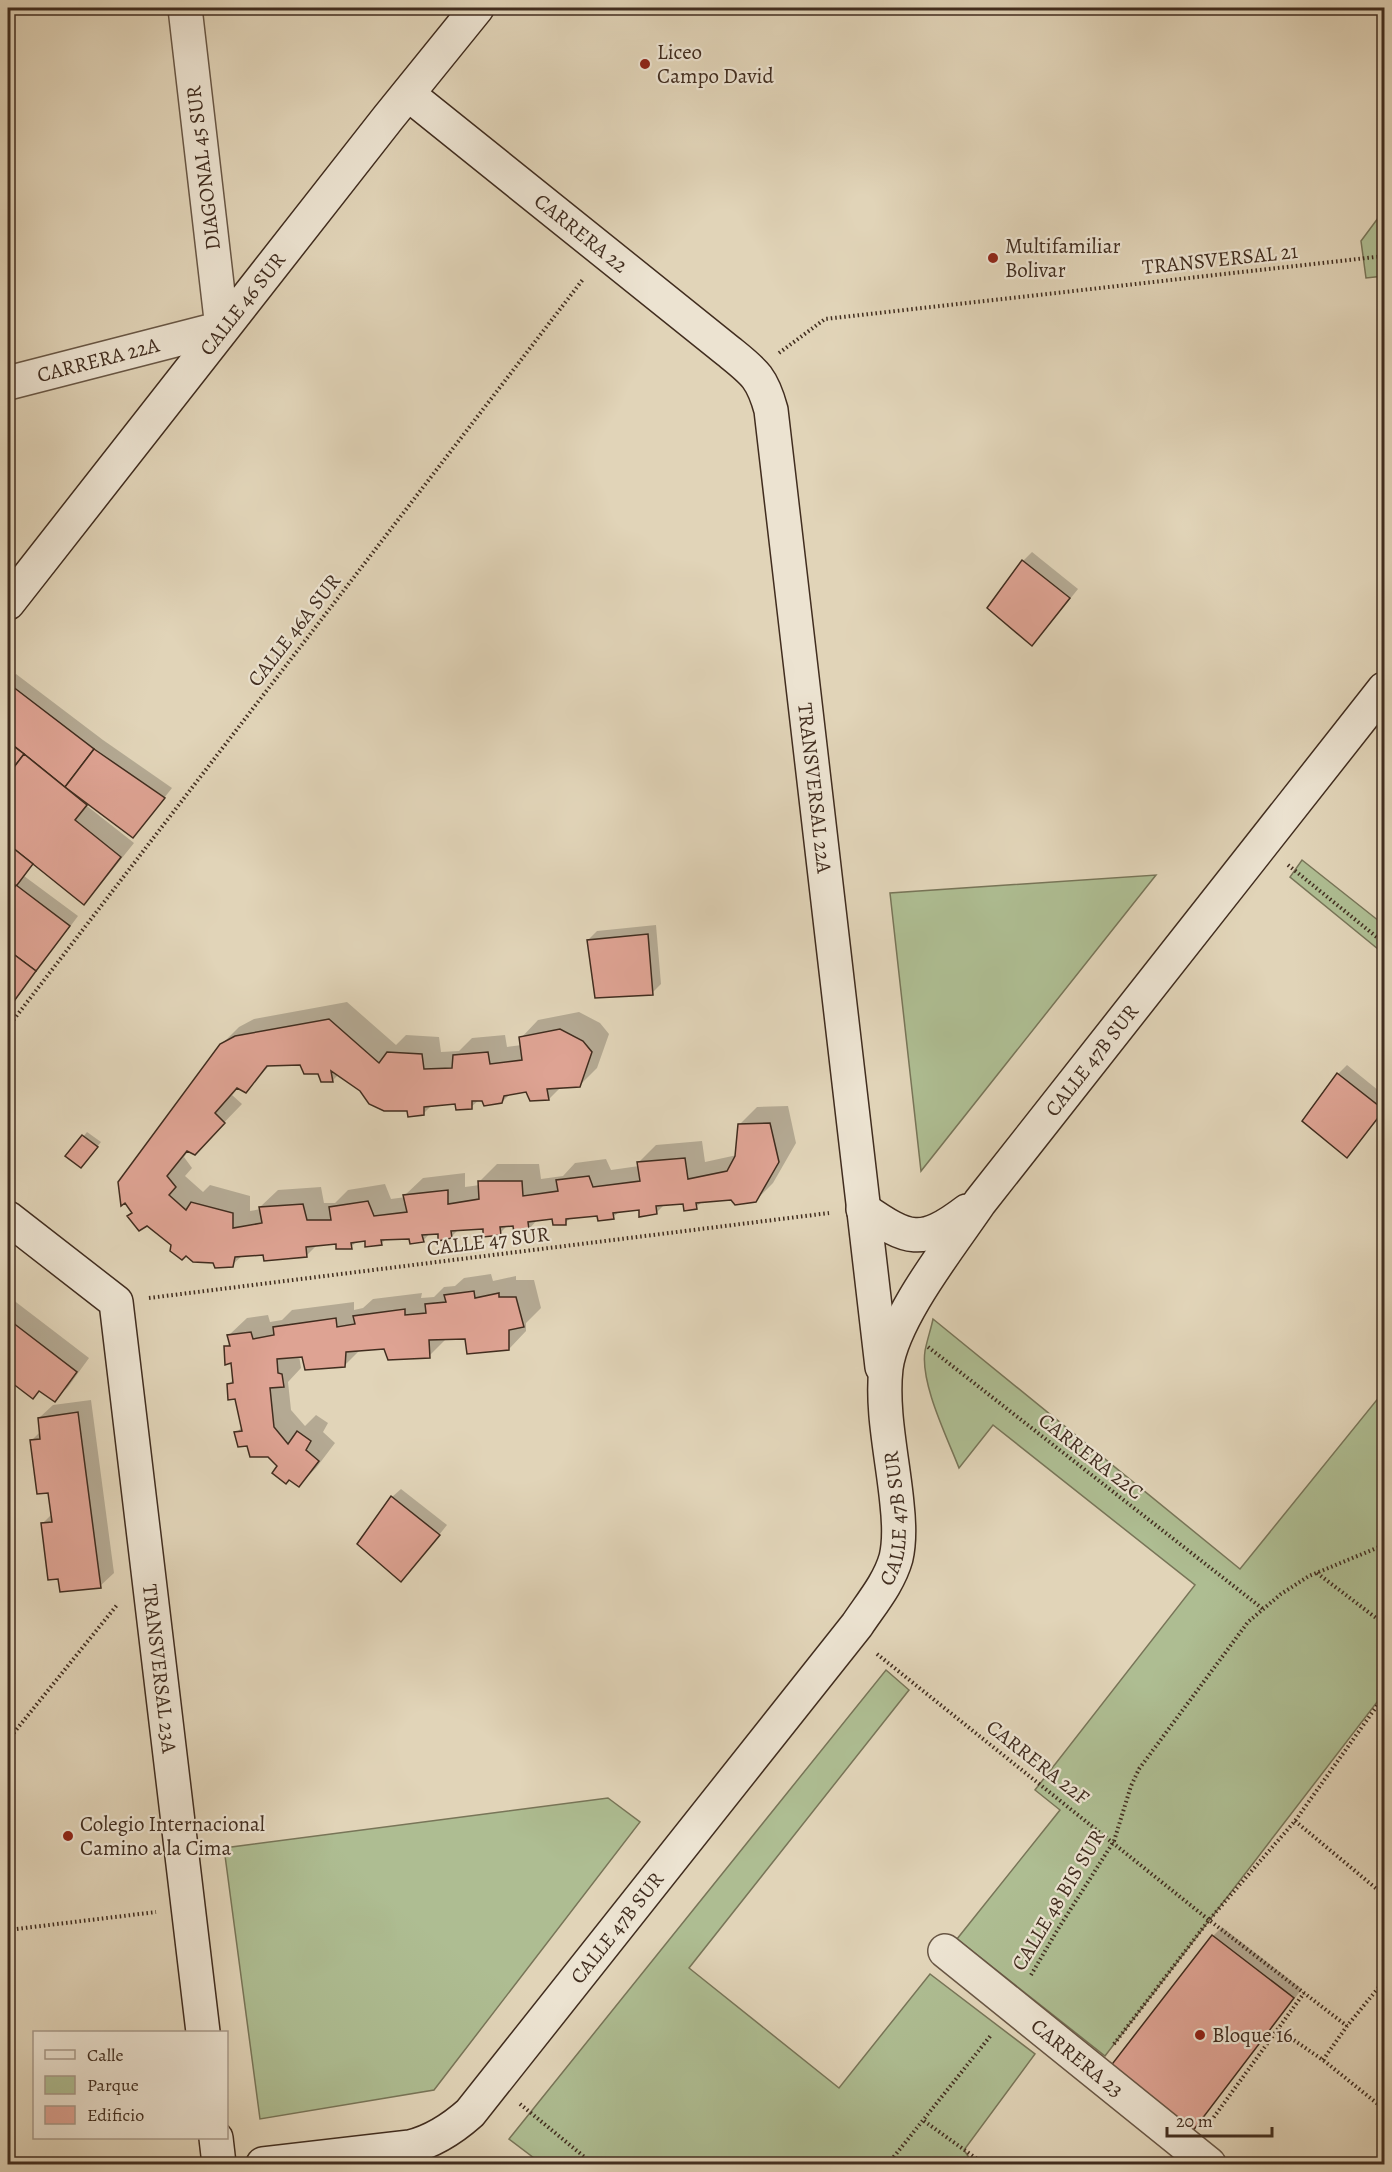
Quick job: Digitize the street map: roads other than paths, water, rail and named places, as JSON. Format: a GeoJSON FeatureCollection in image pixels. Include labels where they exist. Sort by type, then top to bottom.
{"type":"FeatureCollection","features":[{"type":"Feature","properties":{"kind":"street","name":"DIAGONAL 45 SUR"},"geometry":{"type":"LineString","coordinates":[[184,8],[222,327]]}},
{"type":"Feature","properties":{"kind":"street","name":"CALLE 46 SUR"},"geometry":{"type":"LineString","coordinates":[[8,603],[222,327],[477,8]]}},
{"type":"Feature","properties":{"kind":"street","name":"CARRERA 22"},"geometry":{"type":"LineString","coordinates":[[408,94],[753,372]]}},
{"type":"Feature","properties":{"kind":"street","name":"CARRERA 22A"},"geometry":{"type":"LineString","coordinates":[[8,383],[222,327]]}},
{"type":"Feature","properties":{"kind":"street","name":"TRANSVERSAL 22A"},"geometry":{"type":"LineString","coordinates":[[753,372],[766,390],[771,410],[885,1392]]}},
{"type":"Feature","properties":{"kind":"street","name":"CALLE 47B SUR"},"geometry":{"type":"LineString","coordinates":[[263,2164],[410,2147],[426,2143],[453,2128],[470,2113],[851,1634],[885,1584],[896,1558],[900,1529],[885,1392],[891,1349],[900,1326],[935,1268],[980,1202],[1384,689]]}},
{"type":"Feature","properties":{"kind":"street"},"geometry":{"type":"LineString","coordinates":[[863,1209],[890,1228],[911,1235],[927,1235],[951,1224],[980,1202]]}},
{"type":"Feature","properties":{"kind":"street","name":"TRANSVERSAL 23A"},"geometry":{"type":"LineString","coordinates":[[8,1218],[116,1302],[203,2031]]}},
{"type":"Feature","properties":{"kind":"street","name":"CARRERA 23"},"geometry":{"type":"LineString","coordinates":[[945,1951],[1200,2157]]}},
{"type":"Feature","properties":{"kind":"street"},"geometry":{"type":"LineString","coordinates":[[216,2139],[219,2164]]}},
{"type":"Feature","properties":{"kind":"place","name":"Liceo Campo David"},"geometry":{"type":"Point","coordinates":[645,64]}},
{"type":"Feature","properties":{"kind":"place","name":"Multifamiliar Bolivar"},"geometry":{"type":"Point","coordinates":[993,258]}},
{"type":"Feature","properties":{"kind":"place","name":"Colegio Internacional Camino a la Cima"},"geometry":{"type":"Point","coordinates":[68,1836]}},
{"type":"Feature","properties":{"kind":"place","name":"Bloque 16"},"geometry":{"type":"Point","coordinates":[1200,2035]}}]}
